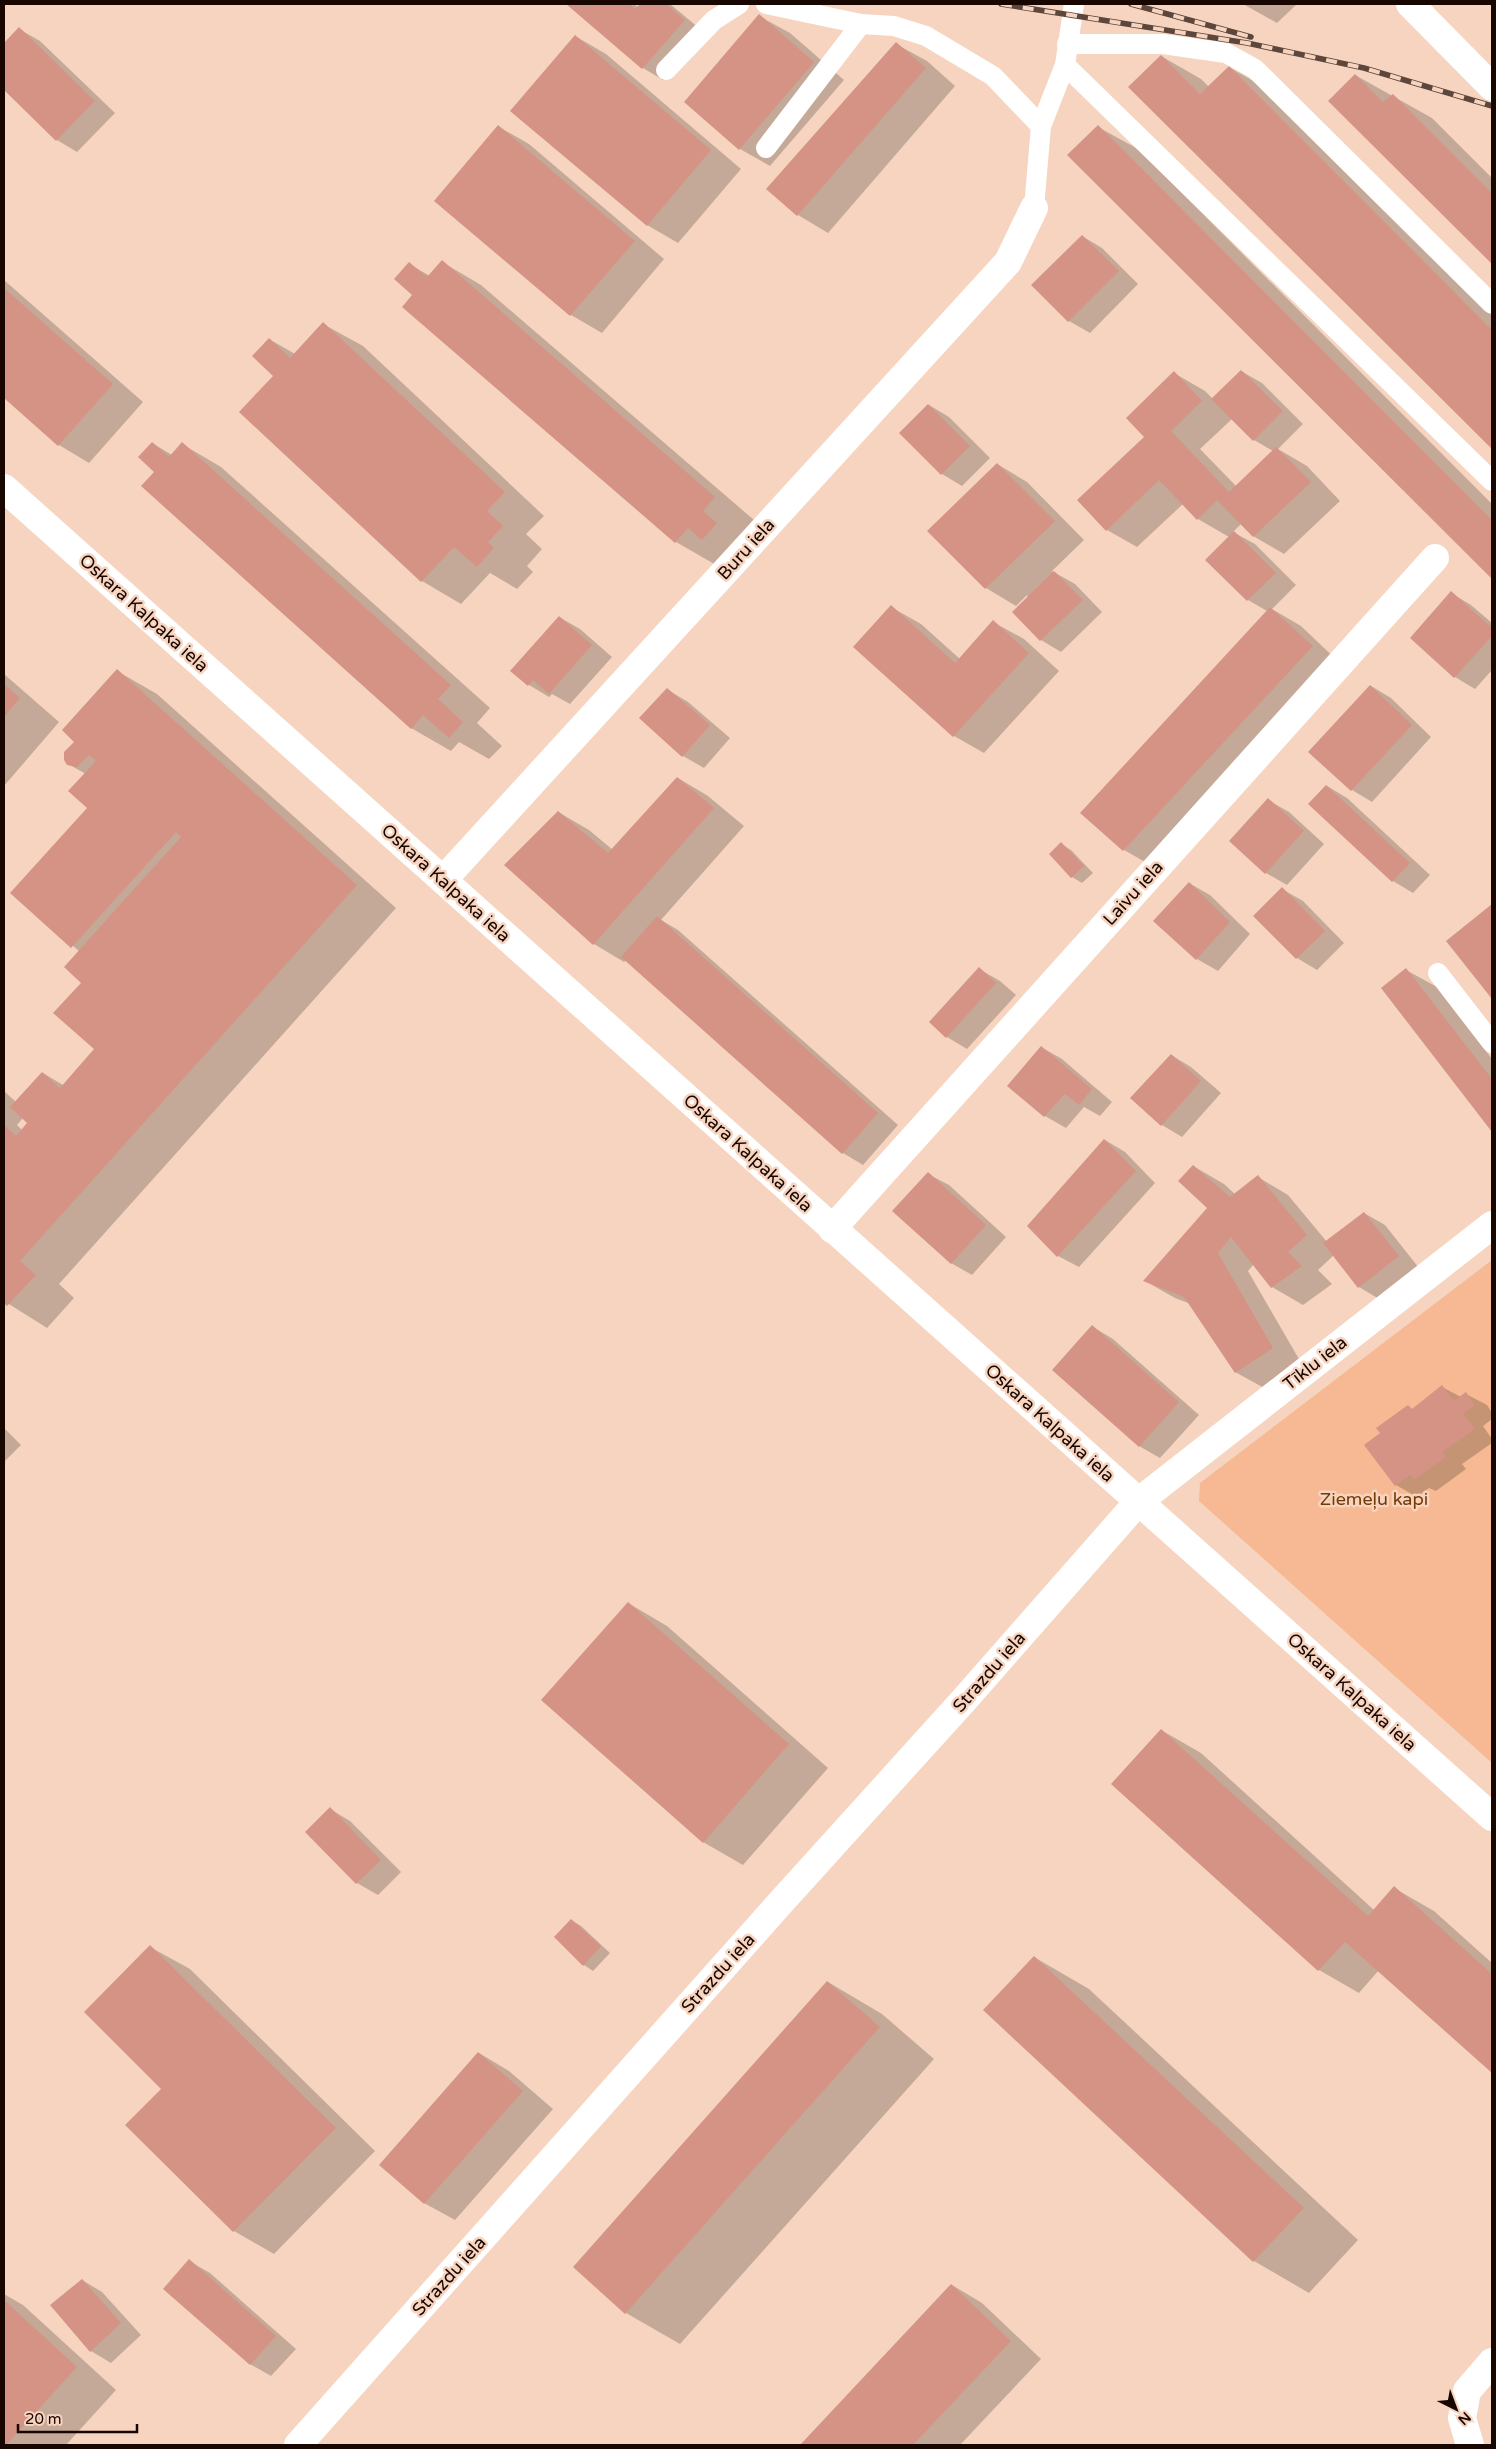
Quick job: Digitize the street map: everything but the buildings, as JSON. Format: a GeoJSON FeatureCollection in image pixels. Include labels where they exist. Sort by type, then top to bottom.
{"type":"FeatureCollection","features":[{"type":"Feature","properties":{"kind":"street"},"geometry":{"type":"LineString","coordinates":[[1410,4],[1492,88]]}},
{"type":"Feature","properties":{"kind":"street","name":"Buru iela"},"geometry":{"type":"LineString","coordinates":[[443,880],[1008,262],[1034,208]]}},
{"type":"Feature","properties":{"kind":"street","name":"Oskara Kalpaka iela"},"geometry":{"type":"LineString","coordinates":[[4,488],[1492,1817]]}},
{"type":"Feature","properties":{"kind":"street","name":"Laivu iela"},"geometry":{"type":"LineString","coordinates":[[832,1229],[1435,558]]}},
{"type":"Feature","properties":{"kind":"street","name":"Tīklu iela"},"geometry":{"type":"LineString","coordinates":[[1138,1502],[1492,1225]]}},
{"type":"Feature","properties":{"kind":"street","name":"Strazdu iela"},"geometry":{"type":"LineString","coordinates":[[298,2445],[782,1900],[971,1693],[1138,1502]]}},
{"type":"Feature","properties":{"kind":"street"},"geometry":{"type":"LineString","coordinates":[[1470,2445],[1462,2418],[1467,2391],[1492,2362]]}},
{"type":"Feature","properties":{"kind":"lane"},"geometry":{"type":"LineString","coordinates":[[666,70],[714,20],[739,4]]}},
{"type":"Feature","properties":{"kind":"lane"},"geometry":{"type":"LineString","coordinates":[[766,4],[861,24],[894,26],[926,36],[993,76],[1041,126]]}},
{"type":"Feature","properties":{"kind":"lane"},"geometry":{"type":"LineString","coordinates":[[1034,208],[1041,126],[1065,65],[1074,4]]}},
{"type":"Feature","properties":{"kind":"lane"},"geometry":{"type":"LineString","coordinates":[[766,148],[861,24]]}},
{"type":"Feature","properties":{"kind":"lane"},"geometry":{"type":"LineString","coordinates":[[1067,44],[1172,45],[1226,52],[1255,69],[1492,304]]}},
{"type":"Feature","properties":{"kind":"lane"},"geometry":{"type":"LineString","coordinates":[[1065,65],[1492,481]]}},
{"type":"Feature","properties":{"kind":"lane"},"geometry":{"type":"LineString","coordinates":[[1438,973],[1492,1043]]}},
{"type":"Feature","properties":{"kind":"green space","name":"Ziemeļu kapi"},"geometry":{"type":"Polygon","coordinates":[[[1492,1260],[1492,1763],[1199,1501],[1200,1483],[1492,1260]]]}},
{"type":"Feature","properties":{"kind":"railway"},"geometry":{"type":"LineString","coordinates":[[1001,4],[1247,43],[1364,68],[1492,106]]}},
{"type":"Feature","properties":{"kind":"railway"},"geometry":{"type":"LineString","coordinates":[[1131,4],[1251,37]]}}]}
